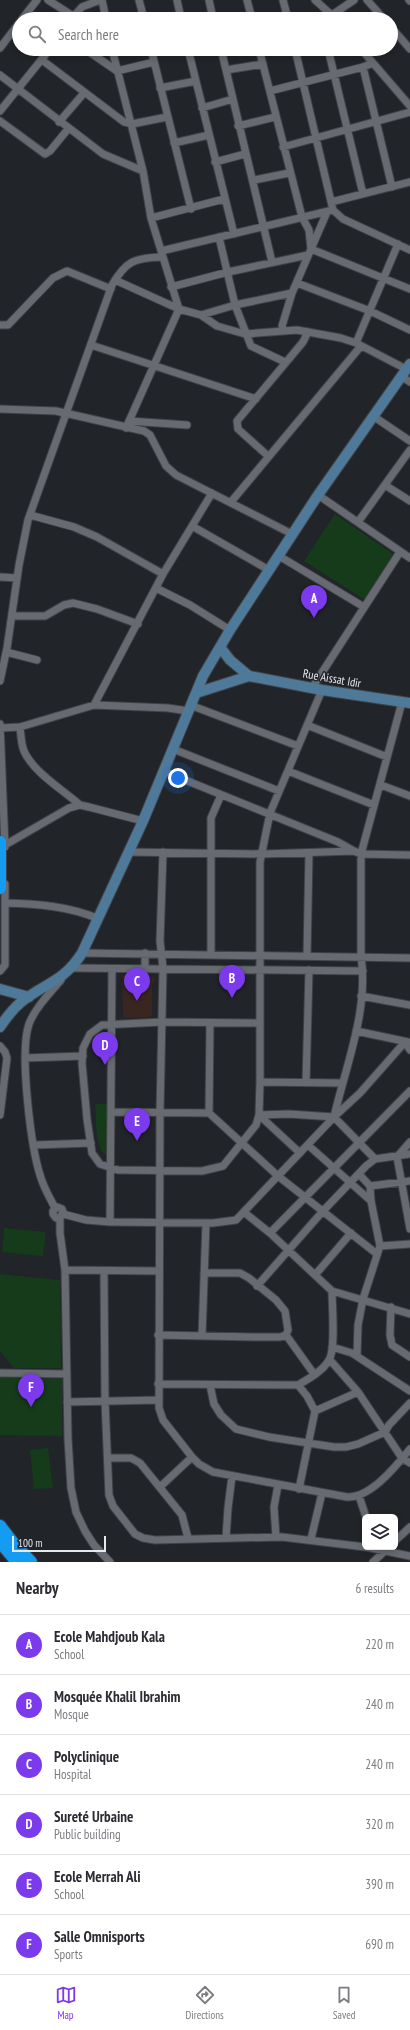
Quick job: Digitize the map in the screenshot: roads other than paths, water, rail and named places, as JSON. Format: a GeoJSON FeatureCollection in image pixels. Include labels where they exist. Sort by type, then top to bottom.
{"type":"FeatureCollection","features":[{"type":"Feature","properties":{"kind":"highway"},"geometry":{"type":"LineString","coordinates":[[0,888],[2,843]]}},
{"type":"Feature","properties":{"kind":"highway"},"geometry":{"type":"LineString","coordinates":[[0,1526],[13,1543],[31,1562]]}},
{"type":"Feature","properties":{"kind":"highway"},"geometry":{"type":"LineString","coordinates":[[0,1542],[17,1562]]}},
{"type":"Feature","properties":{"kind":"street"},"geometry":{"type":"LineString","coordinates":[[28,12],[37,0]]}},
{"type":"Feature","properties":{"kind":"street"},"geometry":{"type":"LineString","coordinates":[[48,0],[64,12]]}},
{"type":"Feature","properties":{"kind":"street"},"geometry":{"type":"LineString","coordinates":[[77,12],[82,7],[101,0],[104,12]]}},
{"type":"Feature","properties":{"kind":"street"},"geometry":{"type":"LineString","coordinates":[[139,0],[142,12]]}},
{"type":"Feature","properties":{"kind":"street"},"geometry":{"type":"LineString","coordinates":[[176,0],[179,12]]}},
{"type":"Feature","properties":{"kind":"street"},"geometry":{"type":"LineString","coordinates":[[208,0],[211,12]]}},
{"type":"Feature","properties":{"kind":"street"},"geometry":{"type":"LineString","coordinates":[[248,0],[251,12]]}},
{"type":"Feature","properties":{"kind":"street"},"geometry":{"type":"LineString","coordinates":[[283,0],[286,12]]}},
{"type":"Feature","properties":{"kind":"street"},"geometry":{"type":"LineString","coordinates":[[315,0],[328,12]]}},
{"type":"Feature","properties":{"kind":"street"},"geometry":{"type":"LineString","coordinates":[[340,12],[354,0]]}},
{"type":"Feature","properties":{"kind":"street"},"geometry":{"type":"LineString","coordinates":[[367,0],[378,12]]}},
{"type":"Feature","properties":{"kind":"street"},"geometry":{"type":"LineString","coordinates":[[0,48],[12,32]]}},
{"type":"Feature","properties":{"kind":"street"},"geometry":{"type":"LineString","coordinates":[[398,35],[410,49]]}},
{"type":"Feature","properties":{"kind":"street"},"geometry":{"type":"LineString","coordinates":[[0,111],[17,88],[45,56]]}},
{"type":"Feature","properties":{"kind":"street"},"geometry":{"type":"LineString","coordinates":[[95,56],[117,71],[154,62]]}},
{"type":"Feature","properties":{"kind":"street"},"geometry":{"type":"LineString","coordinates":[[114,56],[132,124],[152,218],[171,287],[179,308],[128,424]]}},
{"type":"Feature","properties":{"kind":"street"},"geometry":{"type":"LineString","coordinates":[[153,56],[191,209]]}},
{"type":"Feature","properties":{"kind":"street"},"geometry":{"type":"LineString","coordinates":[[190,56],[224,199],[234,234]]}},
{"type":"Feature","properties":{"kind":"street"},"geometry":{"type":"LineString","coordinates":[[223,56],[245,154],[254,180],[272,262]]}},
{"type":"Feature","properties":{"kind":"street"},"geometry":{"type":"LineString","coordinates":[[261,56],[289,173],[302,217],[309,230],[310,252]]}},
{"type":"Feature","properties":{"kind":"street"},"geometry":{"type":"LineString","coordinates":[[284,331],[282,326],[292,293],[330,211],[331,202],[297,56]]}},
{"type":"Feature","properties":{"kind":"street"},"geometry":{"type":"LineString","coordinates":[[330,56],[363,194]]}},
{"type":"Feature","properties":{"kind":"street"},"geometry":{"type":"LineString","coordinates":[[283,147],[410,112],[367,56]]}},
{"type":"Feature","properties":{"kind":"street"},"geometry":{"type":"LineString","coordinates":[[42,60],[118,119],[132,124],[167,117]]}},
{"type":"Feature","properties":{"kind":"street"},"geometry":{"type":"LineString","coordinates":[[270,91],[363,67],[373,63]]}},
{"type":"Feature","properties":{"kind":"street"},"geometry":{"type":"LineString","coordinates":[[226,70],[263,64]]}},
{"type":"Feature","properties":{"kind":"street"},"geometry":{"type":"LineString","coordinates":[[363,67],[392,187]]}},
{"type":"Feature","properties":{"kind":"street"},"geometry":{"type":"LineString","coordinates":[[0,75],[68,129],[103,154],[143,171]]}},
{"type":"Feature","properties":{"kind":"street"},"geometry":{"type":"LineString","coordinates":[[160,88],[196,81]]}},
{"type":"Feature","properties":{"kind":"street"},"geometry":{"type":"LineString","coordinates":[[59,122],[84,93]]}},
{"type":"Feature","properties":{"kind":"street"},"geometry":{"type":"LineString","coordinates":[[202,108],[233,99]]}},
{"type":"Feature","properties":{"kind":"street"},"geometry":{"type":"LineString","coordinates":[[238,126],[275,117]]}},
{"type":"Feature","properties":{"kind":"street"},"geometry":{"type":"LineString","coordinates":[[0,120],[45,154],[50,151],[68,129]]}},
{"type":"Feature","properties":{"kind":"street"},"geometry":{"type":"LineString","coordinates":[[174,143],[209,135]]}},
{"type":"Feature","properties":{"kind":"street"},"geometry":{"type":"LineString","coordinates":[[215,162],[245,154]]}},
{"type":"Feature","properties":{"kind":"street"},"geometry":{"type":"LineString","coordinates":[[254,180],[289,173]]}},
{"type":"Feature","properties":{"kind":"street"},"geometry":{"type":"LineString","coordinates":[[331,202],[410,182]]}},
{"type":"Feature","properties":{"kind":"street"},"geometry":{"type":"LineString","coordinates":[[152,218],[191,209],[224,199]]}},
{"type":"Feature","properties":{"kind":"street"},"geometry":{"type":"LineString","coordinates":[[0,681],[12,616],[17,578],[30,515],[111,289],[121,270],[129,263],[219,237],[330,211],[343,220],[410,250]]}},
{"type":"Feature","properties":{"kind":"street"},"geometry":{"type":"LineString","coordinates":[[219,237],[235,305],[245,334],[251,346],[286,362]]}},
{"type":"Feature","properties":{"kind":"street"},"geometry":{"type":"LineString","coordinates":[[231,502],[358,345],[370,311],[398,244]]}},
{"type":"Feature","properties":{"kind":"street"},"geometry":{"type":"LineString","coordinates":[[171,287],[310,252],[384,277],[410,289]]}},
{"type":"Feature","properties":{"kind":"street"},"geometry":{"type":"LineString","coordinates":[[0,324],[8,325],[53,278],[62,272],[72,273],[111,289]]}},
{"type":"Feature","properties":{"kind":"street"},"geometry":{"type":"LineString","coordinates":[[115,280],[179,308],[201,315],[217,326],[245,334],[284,331],[308,332],[358,345],[406,370],[410,382]]}},
{"type":"Feature","properties":{"kind":"street"},"geometry":{"type":"LineString","coordinates":[[297,283],[370,311],[410,330]]}},
{"type":"Feature","properties":{"kind":"street"},"geometry":{"type":"LineString","coordinates":[[201,315],[235,305],[292,293]]}},
{"type":"Feature","properties":{"kind":"street"},"geometry":{"type":"LineString","coordinates":[[268,456],[238,429],[237,421],[303,342],[308,332]]}},
{"type":"Feature","properties":{"kind":"street"},"geometry":{"type":"LineString","coordinates":[[91,345],[155,365],[256,400]]}},
{"type":"Feature","properties":{"kind":"street"},"geometry":{"type":"LineString","coordinates":[[0,1027],[12,1011],[29,997],[65,975],[73,968],[99,919],[143,821],[196,692],[220,647],[318,495],[406,370]]}},
{"type":"Feature","properties":{"kind":"street"},"geometry":{"type":"LineString","coordinates":[[0,409],[50,410],[128,424],[188,425]]}},
{"type":"Feature","properties":{"kind":"street"},"geometry":{"type":"LineString","coordinates":[[373,416],[410,441]]}},
{"type":"Feature","properties":{"kind":"street"},"geometry":{"type":"LineString","coordinates":[[128,424],[147,432],[166,466],[171,472],[292,534]]}},
{"type":"Feature","properties":{"kind":"street"},"geometry":{"type":"LineString","coordinates":[[358,522],[410,450]]}},
{"type":"Feature","properties":{"kind":"street"},"geometry":{"type":"LineString","coordinates":[[385,485],[410,501]]}},
{"type":"Feature","properties":{"kind":"street"},"geometry":{"type":"LineString","coordinates":[[94,705],[163,574],[212,493]]}},
{"type":"Feature","properties":{"kind":"street"},"geometry":{"type":"LineString","coordinates":[[318,495],[410,558]]}},
{"type":"Feature","properties":{"kind":"street"},"geometry":{"type":"LineString","coordinates":[[30,515],[74,527],[97,537],[163,574]]}},
{"type":"Feature","properties":{"kind":"street"},"geometry":{"type":"LineString","coordinates":[[192,526],[269,570]]}},
{"type":"Feature","properties":{"kind":"street"},"geometry":{"type":"LineString","coordinates":[[312,688],[400,552]]}},
{"type":"Feature","properties":{"kind":"street"},"geometry":{"type":"LineString","coordinates":[[279,556],[364,608]]}},
{"type":"Feature","properties":{"kind":"street"},"geometry":{"type":"LineString","coordinates":[[0,577],[17,578]]}},
{"type":"Feature","properties":{"kind":"street"},"geometry":{"type":"LineString","coordinates":[[156,588],[190,605],[230,630]]}},
{"type":"Feature","properties":{"kind":"street"},"geometry":{"type":"LineString","coordinates":[[12,616],[45,616],[64,605],[73,603],[97,609],[138,624]]}},
{"type":"Feature","properties":{"kind":"street"},"geometry":{"type":"LineString","coordinates":[[220,647],[230,660],[249,676]]}},
{"type":"Feature","properties":{"kind":"street"},"geometry":{"type":"LineString","coordinates":[[6,652],[37,660]]}},
{"type":"Feature","properties":{"kind":"street"},"geometry":{"type":"LineString","coordinates":[[196,692],[249,676]]}},
{"type":"Feature","properties":{"kind":"street","name":"Rue Aissat Idir"},"geometry":{"type":"LineString","coordinates":[[249,676],[322,690],[406,702]]}},
{"type":"Feature","properties":{"kind":"street"},"geometry":{"type":"LineString","coordinates":[[259,1023],[162,1022],[102,1025],[90,1034],[83,1048],[82,1056],[90,1143],[95,1158],[100,1164],[118,1170],[160,1171],[202,1171],[223,1166],[256,1125],[259,1115],[259,1023],[262,970],[260,862],[270,816],[279,791],[322,690]]}},
{"type":"Feature","properties":{"kind":"street"},"geometry":{"type":"LineString","coordinates":[[334,1117],[356,1032],[361,996],[363,971],[361,956],[358,853],[381,785],[387,757],[406,702]]}},
{"type":"Feature","properties":{"kind":"street"},"geometry":{"type":"LineString","coordinates":[[0,728],[20,727],[94,705],[189,708],[298,746]]}},
{"type":"Feature","properties":{"kind":"street"},"geometry":{"type":"LineString","coordinates":[[0,724],[2,843],[5,903],[5,965],[0,971]]}},
{"type":"Feature","properties":{"kind":"street"},"geometry":{"type":"LineString","coordinates":[[307,725],[387,757]]}},
{"type":"Feature","properties":{"kind":"street"},"geometry":{"type":"LineString","coordinates":[[20,727],[24,752],[40,772],[80,805],[143,821]]}},
{"type":"Feature","properties":{"kind":"street"},"geometry":{"type":"LineString","coordinates":[[173,749],[279,791]]}},
{"type":"Feature","properties":{"kind":"street"},"geometry":{"type":"LineString","coordinates":[[288,770],[374,805]]}},
{"type":"Feature","properties":{"kind":"street"},"geometry":{"type":"LineString","coordinates":[[163,771],[270,816],[338,842],[358,853]]}},
{"type":"Feature","properties":{"kind":"street"},"geometry":{"type":"LineString","coordinates":[[381,785],[410,796]]}},
{"type":"Feature","properties":{"kind":"street"},"geometry":{"type":"LineString","coordinates":[[211,955],[211,818],[221,795]]}},
{"type":"Feature","properties":{"kind":"street"},"geometry":{"type":"LineString","coordinates":[[2,843],[69,808],[80,805]]}},
{"type":"Feature","properties":{"kind":"street"},"geometry":{"type":"LineString","coordinates":[[128,852],[262,854],[358,853],[410,855]]}},
{"type":"Feature","properties":{"kind":"street"},"geometry":{"type":"LineString","coordinates":[[163,852],[160,1222],[158,1271],[158,1384],[159,1400],[163,1420],[192,1457],[206,1469],[232,1476],[347,1497],[359,1496],[371,1490],[410,1449]]}},
{"type":"Feature","properties":{"kind":"street"},"geometry":{"type":"LineString","coordinates":[[307,956],[309,853]]}},
{"type":"Feature","properties":{"kind":"street"},"geometry":{"type":"LineString","coordinates":[[5,903],[38,904],[63,908],[85,913],[99,919]]}},
{"type":"Feature","properties":{"kind":"street"},"geometry":{"type":"LineString","coordinates":[[82,953],[361,956],[410,958]]}},
{"type":"Feature","properties":{"kind":"street"},"geometry":{"type":"LineString","coordinates":[[145,953],[145,969]]}},
{"type":"Feature","properties":{"kind":"street"},"geometry":{"type":"LineString","coordinates":[[73,968],[363,971]]}},
{"type":"Feature","properties":{"kind":"street"},"geometry":{"type":"LineString","coordinates":[[110,1222],[112,969]]}},
{"type":"Feature","properties":{"kind":"street"},"geometry":{"type":"LineString","coordinates":[[306,1083],[309,970]]}},
{"type":"Feature","properties":{"kind":"street"},"geometry":{"type":"LineString","coordinates":[[65,975],[39,1008],[29,1024],[25,1058],[32,1147],[41,1178],[55,1208],[52,1212],[53,1216],[110,1222],[206,1223],[236,1220],[334,1117],[360,1093],[407,1042]]}},
{"type":"Feature","properties":{"kind":"street"},"geometry":{"type":"LineString","coordinates":[[0,989],[29,997],[39,1008]]}},
{"type":"Feature","properties":{"kind":"street"},"geometry":{"type":"LineString","coordinates":[[361,996],[410,1005]]}},
{"type":"Feature","properties":{"kind":"street"},"geometry":{"type":"LineString","coordinates":[[209,1113],[210,1023]]}},
{"type":"Feature","properties":{"kind":"street"},"geometry":{"type":"LineString","coordinates":[[356,1032],[407,1042]]}},
{"type":"Feature","properties":{"kind":"street"},"geometry":{"type":"LineString","coordinates":[[407,1042],[410,1050]]}},
{"type":"Feature","properties":{"kind":"street"},"geometry":{"type":"LineString","coordinates":[[0,1046],[5,1052],[7,1058],[0,1115]]}},
{"type":"Feature","properties":{"kind":"street"},"geometry":{"type":"LineString","coordinates":[[25,1058],[82,1056]]}},
{"type":"Feature","properties":{"kind":"street"},"geometry":{"type":"LineString","coordinates":[[260,1082],[342,1083]]}},
{"type":"Feature","properties":{"kind":"street"},"geometry":{"type":"LineString","coordinates":[[270,1233],[410,1091]]}},
{"type":"Feature","properties":{"kind":"street"},"geometry":{"type":"LineString","coordinates":[[111,1112],[209,1113],[278,1176],[377,1254]]}},
{"type":"Feature","properties":{"kind":"street"},"geometry":{"type":"LineString","coordinates":[[259,1115],[296,1114],[334,1117],[360,1141],[375,1159]]}},
{"type":"Feature","properties":{"kind":"street"},"geometry":{"type":"LineString","coordinates":[[259,1115],[300,1153]]}},
{"type":"Feature","properties":{"kind":"street"},"geometry":{"type":"LineString","coordinates":[[397,1157],[410,1142]]}},
{"type":"Feature","properties":{"kind":"street"},"geometry":{"type":"LineString","coordinates":[[35,1145],[90,1143]]}},
{"type":"Feature","properties":{"kind":"street"},"geometry":{"type":"LineString","coordinates":[[308,1145],[371,1201]]}},
{"type":"Feature","properties":{"kind":"street"},"geometry":{"type":"LineString","coordinates":[[257,1286],[323,1211],[375,1159],[410,1154]]}},
{"type":"Feature","properties":{"kind":"street"},"geometry":{"type":"LineString","coordinates":[[397,1157],[410,1229]]}},
{"type":"Feature","properties":{"kind":"street"},"geometry":{"type":"LineString","coordinates":[[357,1356],[358,1325],[363,1300],[380,1246],[371,1201],[370,1186],[359,1174]]}},
{"type":"Feature","properties":{"kind":"street"},"geometry":{"type":"LineString","coordinates":[[370,1186],[410,1181]]}},
{"type":"Feature","properties":{"kind":"street"},"geometry":{"type":"LineString","coordinates":[[244,1213],[270,1233],[332,1291],[391,1307],[410,1314]]}},
{"type":"Feature","properties":{"kind":"street"},"geometry":{"type":"LineString","coordinates":[[62,1216],[65,1270],[68,1439],[74,1504],[85,1531],[94,1545],[110,1562]]}},
{"type":"Feature","properties":{"kind":"street"},"geometry":{"type":"LineString","coordinates":[[202,1336],[206,1223]]}},
{"type":"Feature","properties":{"kind":"street"},"geometry":{"type":"LineString","coordinates":[[314,1275],[351,1234]]}},
{"type":"Feature","properties":{"kind":"street"},"geometry":{"type":"LineString","coordinates":[[380,1246],[410,1244]]}},
{"type":"Feature","properties":{"kind":"street"},"geometry":{"type":"LineString","coordinates":[[65,1270],[104,1272],[158,1271]]}},
{"type":"Feature","properties":{"kind":"street"},"geometry":{"type":"LineString","coordinates":[[104,1272],[105,1401],[110,1499],[132,1532],[139,1537],[147,1539],[276,1537],[311,1539],[362,1546]]}},
{"type":"Feature","properties":{"kind":"street"},"geometry":{"type":"LineString","coordinates":[[204,1272],[240,1273],[249,1278],[276,1300],[285,1311],[288,1330],[286,1335]]}},
{"type":"Feature","properties":{"kind":"street"},"geometry":{"type":"LineString","coordinates":[[158,1384],[298,1385],[330,1360],[332,1347],[332,1291]]}},
{"type":"Feature","properties":{"kind":"street"},"geometry":{"type":"LineString","coordinates":[[391,1307],[390,1335],[392,1345],[410,1357]]}},
{"type":"Feature","properties":{"kind":"street"},"geometry":{"type":"LineString","coordinates":[[158,1335],[270,1337],[286,1335]]}},
{"type":"Feature","properties":{"kind":"street"},"geometry":{"type":"LineString","coordinates":[[286,1335],[314,1374]]}},
{"type":"Feature","properties":{"kind":"street"},"geometry":{"type":"LineString","coordinates":[[332,1347],[352,1352],[410,1391]]}},
{"type":"Feature","properties":{"kind":"street"},"geometry":{"type":"LineString","coordinates":[[330,1360],[358,1392],[402,1458],[410,1463]]}},
{"type":"Feature","properties":{"kind":"street"},"geometry":{"type":"LineString","coordinates":[[0,1373],[67,1374]]}},
{"type":"Feature","properties":{"kind":"street"},"geometry":{"type":"LineString","coordinates":[[210,1385],[214,1404],[221,1415],[236,1429],[269,1437],[334,1447],[346,1447],[384,1432],[388,1425],[410,1403]]}},
{"type":"Feature","properties":{"kind":"street"},"geometry":{"type":"LineString","coordinates":[[298,1385],[307,1396],[315,1410],[299,1489]]}},
{"type":"Feature","properties":{"kind":"street"},"geometry":{"type":"LineString","coordinates":[[315,1410],[358,1392]]}},
{"type":"Feature","properties":{"kind":"street"},"geometry":{"type":"LineString","coordinates":[[67,1402],[159,1400]]}},
{"type":"Feature","properties":{"kind":"street"},"geometry":{"type":"LineString","coordinates":[[160,1487],[192,1457]]}},
{"type":"Feature","properties":{"kind":"street"},"geometry":{"type":"LineString","coordinates":[[108,1458],[127,1458],[138,1461],[182,1515],[188,1538]]}},
{"type":"Feature","properties":{"kind":"street"},"geometry":{"type":"LineString","coordinates":[[226,1538],[232,1476]]}},
{"type":"Feature","properties":{"kind":"street"},"geometry":{"type":"LineString","coordinates":[[276,1537],[274,1507],[278,1485]]}},
{"type":"Feature","properties":{"kind":"street"},"geometry":{"type":"LineString","coordinates":[[311,1539],[322,1493]]}},
{"type":"Feature","properties":{"kind":"street"},"geometry":{"type":"LineString","coordinates":[[359,1496],[365,1514]]}},
{"type":"Feature","properties":{"kind":"street"},"geometry":{"type":"LineString","coordinates":[[398,1538],[410,1527]]}},
{"type":"Feature","properties":{"kind":"street"},"geometry":{"type":"LineString","coordinates":[[374,1562],[386,1550]]}},
{"type":"Feature","properties":{"kind":"street"},"geometry":{"type":"LineString","coordinates":[[390,1550],[410,1556]]}},
{"type":"Feature","properties":{"kind":"place","name":"Ecole Mahdjoub Kala"},"geometry":{"type":"Point","coordinates":[314,618]}},
{"type":"Feature","properties":{"kind":"place","name":"Mosquée Khalil Ibrahim"},"geometry":{"type":"Point","coordinates":[232,998]}},
{"type":"Feature","properties":{"kind":"place","name":"Polyclinique"},"geometry":{"type":"Point","coordinates":[137,1001]}},
{"type":"Feature","properties":{"kind":"place","name":"Sureté Urbaine"},"geometry":{"type":"Point","coordinates":[105,1065]}},
{"type":"Feature","properties":{"kind":"place","name":"Ecole Merrah Ali"},"geometry":{"type":"Point","coordinates":[137,1141]}},
{"type":"Feature","properties":{"kind":"place","name":"Salle Omnisports"},"geometry":{"type":"Point","coordinates":[31,1407]}}]}
